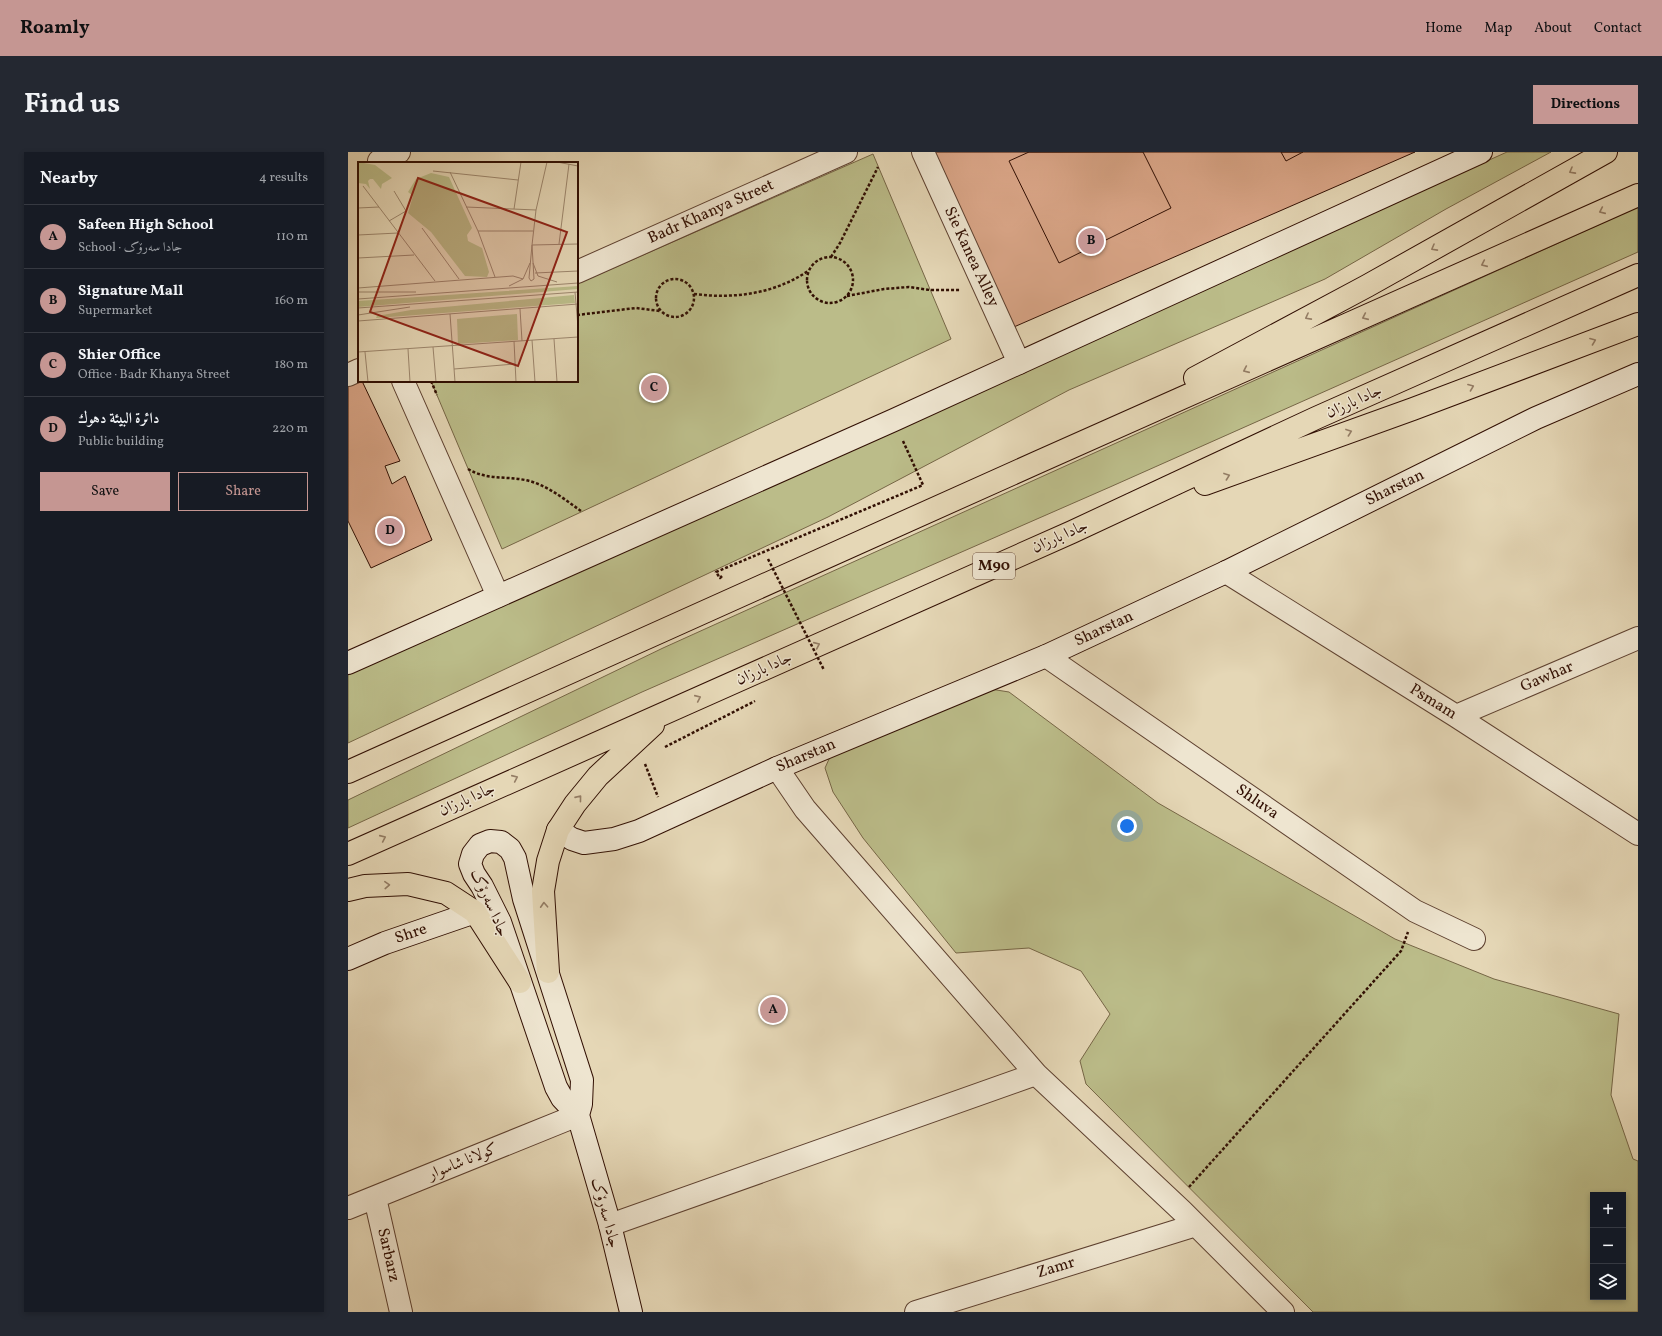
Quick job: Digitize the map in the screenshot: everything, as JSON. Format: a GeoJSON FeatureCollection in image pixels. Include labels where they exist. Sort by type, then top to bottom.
{"type":"FeatureCollection","features":[{"type":"Feature","properties":{"kind":"highway"},"geometry":{"type":"LineString","coordinates":[[1036,463],[1367,286],[1606,152]]}},
{"type":"Feature","properties":{"kind":"highway"},"geometry":{"type":"LineString","coordinates":[[348,772],[1638,195]]}},
{"type":"Feature","properties":{"kind":"highway","name":"جادا بارزان"},"geometry":{"type":"LineString","coordinates":[[348,854],[671,709],[1072,532],[1316,418],[1638,275]]}},
{"type":"Feature","properties":{"kind":"highway"},"geometry":{"type":"LineString","coordinates":[[1072,532],[1413,409],[1638,324]]}},
{"type":"Feature","properties":{"kind":"highway"},"geometry":{"type":"LineString","coordinates":[[548,972],[543,891],[548,861],[558,830],[575,804],[598,776],[671,709]]}},
{"type":"Feature","properties":{"kind":"highway"},"geometry":{"type":"LineString","coordinates":[[348,890],[365,886],[408,884],[446,893],[475,912],[520,982]]}},
{"type":"Feature","properties":{"kind":"street"},"geometry":{"type":"LineString","coordinates":[[378,159],[399,152]]}},
{"type":"Feature","properties":{"kind":"street","name":"Badr Khanya Street"},"geometry":{"type":"LineString","coordinates":[[578,272],[846,152]]}},
{"type":"Feature","properties":{"kind":"street","name":"Sie Kanea Alley"},"geometry":{"type":"LineString","coordinates":[[923,152],[1019,363]]}},
{"type":"Feature","properties":{"kind":"street"},"geometry":{"type":"LineString","coordinates":[[348,663],[894,420],[1482,152]]}},
{"type":"Feature","properties":{"kind":"street"},"geometry":{"type":"LineString","coordinates":[[348,375],[358,370]]}},
{"type":"Feature","properties":{"kind":"street","name":"Sharstan"},"geometry":{"type":"LineString","coordinates":[[558,830],[572,839],[584,843],[614,839],[667,819],[777,768],[1046,656],[1226,572],[1536,418],[1638,374]]}},
{"type":"Feature","properties":{"kind":"street"},"geometry":{"type":"LineString","coordinates":[[403,382],[498,596]]}},
{"type":"Feature","properties":{"kind":"street","name":"Psmam"},"geometry":{"type":"LineString","coordinates":[[1226,572],[1456,716],[1638,834]]}},
{"type":"Feature","properties":{"kind":"street","name":"Gawhar"},"geometry":{"type":"LineString","coordinates":[[1456,716],[1638,638]]}},
{"type":"Feature","properties":{"kind":"street","name":"Shluva"},"geometry":{"type":"LineString","coordinates":[[1046,656],[1415,911],[1474,939]]}},
{"type":"Feature","properties":{"kind":"street"},"geometry":{"type":"LineString","coordinates":[[777,768],[805,809],[1036,1074],[1196,1225],[1283,1312]]}},
{"type":"Feature","properties":{"kind":"street","name":"جادا سەرۆک"},"geometry":{"type":"LineString","coordinates":[[578,1115],[581,1104],[582,1080],[520,886],[515,858],[510,849],[501,842],[490,841],[480,845],[473,854],[470,864],[494,910],[556,1087],[562,1098],[578,1115],[610,1225],[631,1312]]}},
{"type":"Feature","properties":{"kind":"street","name":"Shre"},"geometry":{"type":"LineString","coordinates":[[348,960],[385,943],[475,912]]}},
{"type":"Feature","properties":{"kind":"street"},"geometry":{"type":"LineString","coordinates":[[610,1225],[1036,1074]]}},
{"type":"Feature","properties":{"kind":"street","name":"كولانا شاسوار"},"geometry":{"type":"LineString","coordinates":[[348,1208],[578,1115]]}},
{"type":"Feature","properties":{"kind":"street","name":"Sarbarz"},"geometry":{"type":"LineString","coordinates":[[374,1198],[401,1312]]}},
{"type":"Feature","properties":{"kind":"street","name":"Zamr"},"geometry":{"type":"LineString","coordinates":[[916,1312],[1196,1225]]}},
{"type":"Feature","properties":{"kind":"path"},"geometry":{"type":"LineString","coordinates":[[831,257],[840,243],[878,167]]}},
{"type":"Feature","properties":{"kind":"path"},"geometry":{"type":"LineString","coordinates":[[694,294],[733,297],[759,292],[793,280],[809,271],[816,262],[831,257],[838,258],[850,268],[854,282],[847,296]]}},
{"type":"Feature","properties":{"kind":"path"},"geometry":{"type":"LineString","coordinates":[[809,271],[807,282],[809,290],[819,301],[834,303],[847,296],[884,289],[909,287],[930,290],[986,289]]}},
{"type":"Feature","properties":{"kind":"path"},"geometry":{"type":"LineString","coordinates":[[578,315],[636,308],[661,311],[672,317],[684,316],[692,306],[694,294],[692,289],[682,281],[676,280],[664,283],[657,293],[656,299],[661,311]]}},
{"type":"Feature","properties":{"kind":"path"},"geometry":{"type":"LineString","coordinates":[[431,382],[440,402]]}},
{"type":"Feature","properties":{"kind":"path"},"geometry":{"type":"LineString","coordinates":[[720,578],[716,572],[922,485],[894,420]]}},
{"type":"Feature","properties":{"kind":"path"},"geometry":{"type":"LineString","coordinates":[[466,463],[469,470],[489,478],[527,480],[551,490],[581,511]]}},
{"type":"Feature","properties":{"kind":"path"},"geometry":{"type":"LineString","coordinates":[[768,559],[824,670]]}},
{"type":"Feature","properties":{"kind":"path"},"geometry":{"type":"LineString","coordinates":[[663,748],[759,699]]}},
{"type":"Feature","properties":{"kind":"path"},"geometry":{"type":"LineString","coordinates":[[642,759],[667,819]]}},
{"type":"Feature","properties":{"kind":"path"},"geometry":{"type":"LineString","coordinates":[[1188,1188],[1401,951]]}},
{"type":"Feature","properties":{"kind":"green space"},"geometry":{"type":"Polygon","coordinates":[[[1507,152],[1551,152],[1446,209],[1325,279],[1069,390],[828,517],[348,743],[348,675],[1507,152]]]}},
{"type":"Feature","properties":{"kind":"green space"},"geometry":{"type":"Polygon","coordinates":[[[873,154],[951,339],[502,549],[431,382],[578,382],[578,284],[873,154]]]}},
{"type":"Feature","properties":{"kind":"green space"},"geometry":{"type":"Polygon","coordinates":[[[1638,207],[1638,252],[1110,487],[642,692],[348,828],[348,800],[663,648],[1638,207]]]}},
{"type":"Feature","properties":{"kind":"green space"},"geometry":{"type":"Polygon","coordinates":[[[984,688],[1009,692],[1158,803],[1395,939],[1494,979],[1619,1014],[1611,1095],[1633,1159],[1638,1161],[1638,1312],[1313,1312],[1086,1084],[1080,1061],[1110,1014],[1081,971],[1029,948],[956,953],[863,838],[833,792],[825,768],[834,748],[984,688]]]}},
{"type":"Feature","properties":{"kind":"building"},"geometry":{"type":"Polygon","coordinates":[[[932,152],[1415,152],[1007,330],[932,152]]]}},
{"type":"Feature","properties":{"kind":"building"},"geometry":{"type":"Polygon","coordinates":[[[1029,152],[1143,152],[1171,208],[1059,263],[1009,161],[1029,152]]]}},
{"type":"Feature","properties":{"kind":"building"},"geometry":{"type":"Polygon","coordinates":[[[1281,152],[1303,152],[1286,161],[1281,152]]]}},
{"type":"Feature","properties":{"kind":"building"},"geometry":{"type":"Polygon","coordinates":[[[358,381],[362,382],[400,461],[385,466],[392,484],[405,476],[432,540],[371,568],[348,521],[348,385],[358,381]]]}},
{"type":"Feature","properties":{"kind":"place","name":"Signature Mall"},"geometry":{"type":"Point","coordinates":[1091,241]}},
{"type":"Feature","properties":{"kind":"place","name":"Shier Office"},"geometry":{"type":"Point","coordinates":[654,388]}},
{"type":"Feature","properties":{"kind":"place","name":"دائرة البيئة دهوك"},"geometry":{"type":"Point","coordinates":[390,531]}},
{"type":"Feature","properties":{"kind":"place","name":"Safeen High School"},"geometry":{"type":"Point","coordinates":[773,1010]}}]}
